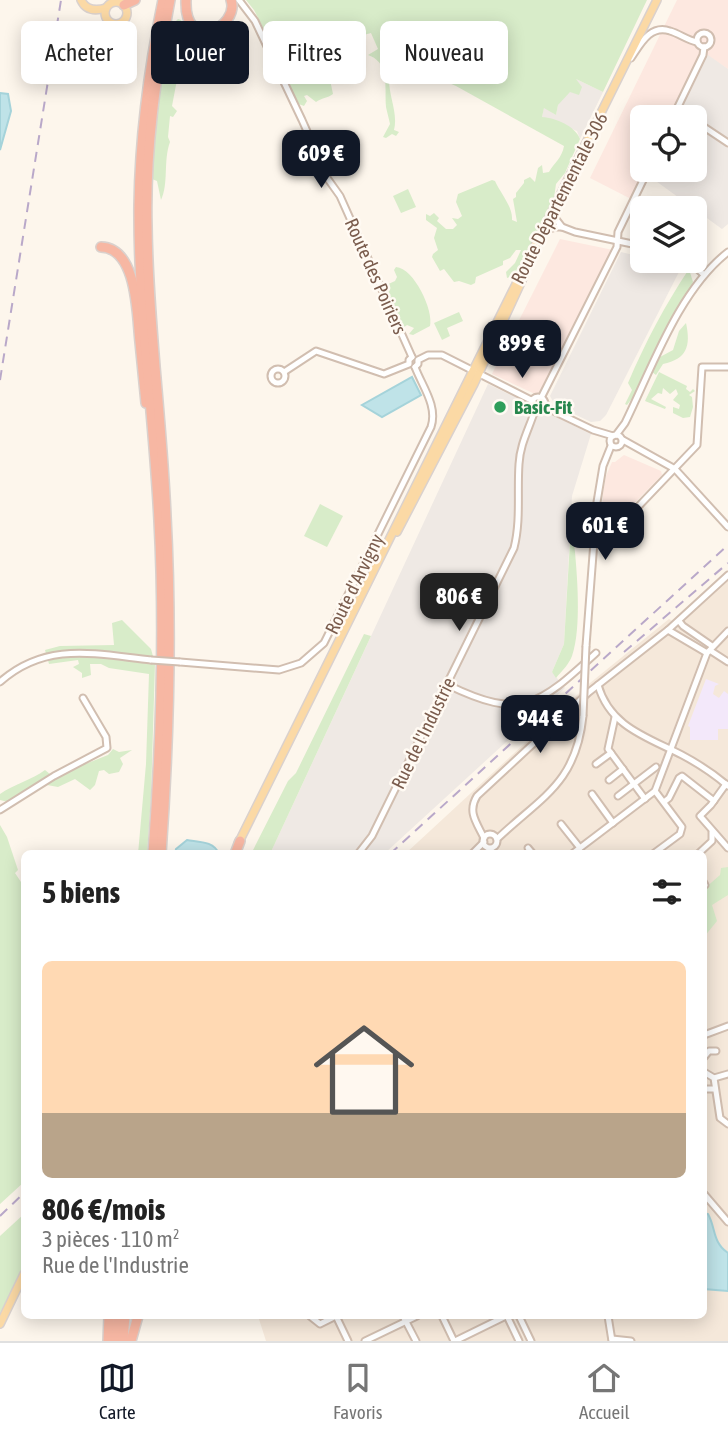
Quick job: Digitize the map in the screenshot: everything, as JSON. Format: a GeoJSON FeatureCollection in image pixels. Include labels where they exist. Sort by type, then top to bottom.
{"type":"FeatureCollection","features":[{"type":"Feature","properties":{"kind":"highway"},"geometry":{"type":"LineString","coordinates":[[124,5],[135,0]]}},
{"type":"Feature","properties":{"kind":"highway"},"geometry":{"type":"LineString","coordinates":[[153,850],[162,691],[159,518],[142,291],[139,204],[145,110],[163,0]]}},
{"type":"Feature","properties":{"kind":"highway"},"geometry":{"type":"LineString","coordinates":[[161,850],[168,724],[168,573],[147,205],[152,112],[170,0]]}},
{"type":"Feature","properties":{"kind":"highway"},"geometry":{"type":"LineString","coordinates":[[186,0],[190,24],[207,33],[229,18],[235,0]]}},
{"type":"Feature","properties":{"kind":"highway"},"geometry":{"type":"LineString","coordinates":[[101,247],[111,248],[121,258],[135,290],[159,518]]}},
{"type":"Feature","properties":{"kind":"highway"},"geometry":{"type":"LineString","coordinates":[[236,850],[240,841]]}},
{"type":"Feature","properties":{"kind":"highway"},"geometry":{"type":"LineString","coordinates":[[108,1341],[109,1319]]}},
{"type":"Feature","properties":{"kind":"highway"},"geometry":{"type":"LineString","coordinates":[[116,1341],[118,1319]]}},
{"type":"Feature","properties":{"kind":"highway"},"geometry":{"type":"LineString","coordinates":[[123,1341],[125,1319]]}},
{"type":"Feature","properties":{"kind":"highway"},"geometry":{"type":"LineString","coordinates":[[131,1341],[137,1319]]}},
{"type":"Feature","properties":{"kind":"main road"},"geometry":{"type":"LineString","coordinates":[[81,0],[84,6],[91,10],[106,8],[114,2],[124,5],[126,17],[118,24],[112,23],[107,18],[106,8]]}},
{"type":"Feature","properties":{"kind":"main road"},"geometry":{"type":"LineString","coordinates":[[624,70],[657,0]]}},
{"type":"Feature","properties":{"kind":"main road","name":"Route Départementale 306"},"geometry":{"type":"LineString","coordinates":[[476,371],[503,308],[624,70]]}},
{"type":"Feature","properties":{"kind":"main road"},"geometry":{"type":"LineString","coordinates":[[240,841],[476,371],[513,303],[528,262]]}},
{"type":"Feature","properties":{"kind":"main road"},"geometry":{"type":"LineString","coordinates":[[382,557],[420,492],[474,384],[476,371]]}},
{"type":"Feature","properties":{"kind":"main road"},"geometry":{"type":"LineString","coordinates":[[0,1324],[21,1280]]}},
{"type":"Feature","properties":{"kind":"main road"},"geometry":{"type":"LineString","coordinates":[[0,1331],[21,1288]]}},
{"type":"Feature","properties":{"kind":"main road"},"geometry":{"type":"LineString","coordinates":[[18,1296],[21,1292]]}},
{"type":"Feature","properties":{"kind":"street","name":"Route des Poiriers"},"geometry":{"type":"LineString","coordinates":[[235,0],[246,8],[255,21],[303,120],[315,161],[340,196],[415,358]]}},
{"type":"Feature","properties":{"kind":"street"},"geometry":{"type":"LineString","coordinates":[[624,70],[643,40],[655,31],[671,31],[704,47]]}},
{"type":"Feature","properties":{"kind":"street"},"geometry":{"type":"LineString","coordinates":[[679,105],[703,55],[704,47],[711,40],[709,34],[700,33],[697,42]]}},
{"type":"Feature","properties":{"kind":"street"},"geometry":{"type":"LineString","coordinates":[[707,129],[728,143]]}},
{"type":"Feature","properties":{"kind":"street"},"geometry":{"type":"LineString","coordinates":[[284,372],[316,351],[384,374],[412,365],[409,360],[415,358],[442,355],[533,401],[541,398],[613,254],[618,232],[642,182]]}},
{"type":"Feature","properties":{"kind":"street"},"geometry":{"type":"LineString","coordinates":[[552,214],[562,228]]}},
{"type":"Feature","properties":{"kind":"street"},"geometry":{"type":"LineString","coordinates":[[543,231],[556,227],[630,244]]}},
{"type":"Feature","properties":{"kind":"street"},"geometry":{"type":"LineString","coordinates":[[479,850],[543,801],[562,778],[577,748],[583,716],[597,502],[602,474],[683,305],[703,274],[728,252]]}},
{"type":"Feature","properties":{"kind":"street","name":"Route d'Arvigny"},"geometry":{"type":"LineString","coordinates":[[0,682],[23,665],[55,654],[78,652],[279,670],[301,663],[324,643],[434,419],[432,407],[412,365]]}},
{"type":"Feature","properties":{"kind":"street"},"geometry":{"type":"LineString","coordinates":[[634,511],[696,445],[702,367],[728,367]]}},
{"type":"Feature","properties":{"kind":"street"},"geometry":{"type":"LineString","coordinates":[[474,384],[491,379]]}},
{"type":"Feature","properties":{"kind":"street"},"geometry":{"type":"LineString","coordinates":[[541,398],[545,407],[593,430],[618,437],[675,469],[728,527]]}},
{"type":"Feature","properties":{"kind":"street"},"geometry":{"type":"LineString","coordinates":[[533,401],[532,407],[535,410],[541,411],[545,407]]}},
{"type":"Feature","properties":{"kind":"street","name":"Rue de l'Industrie"},"geometry":{"type":"LineString","coordinates":[[361,850],[372,836],[514,548],[519,518],[521,447],[535,410]]}},
{"type":"Feature","properties":{"kind":"street"},"geometry":{"type":"LineString","coordinates":[[593,430],[614,446],[634,448]]}},
{"type":"Feature","properties":{"kind":"street"},"geometry":{"type":"LineString","coordinates":[[614,446],[618,437]]}},
{"type":"Feature","properties":{"kind":"street"},"geometry":{"type":"LineString","coordinates":[[496,850],[479,827],[472,810],[475,797],[589,692],[679,621],[728,575]]}},
{"type":"Feature","properties":{"kind":"street"},"geometry":{"type":"LineString","coordinates":[[679,621],[710,650],[728,662]]}},
{"type":"Feature","properties":{"kind":"street"},"geometry":{"type":"LineString","coordinates":[[668,630],[710,650]]}},
{"type":"Feature","properties":{"kind":"street"},"geometry":{"type":"LineString","coordinates":[[577,850],[655,791],[710,650],[728,631]]}},
{"type":"Feature","properties":{"kind":"street"},"geometry":{"type":"LineString","coordinates":[[448,685],[481,701],[514,706],[544,696],[596,653]]}},
{"type":"Feature","properties":{"kind":"street"},"geometry":{"type":"LineString","coordinates":[[597,685],[615,717],[640,736],[708,770],[727,785],[700,816],[726,845]]}},
{"type":"Feature","properties":{"kind":"street"},"geometry":{"type":"LineString","coordinates":[[589,692],[606,705]]}},
{"type":"Feature","properties":{"kind":"street"},"geometry":{"type":"LineString","coordinates":[[0,810],[54,776],[107,748],[106,737],[83,698]]}},
{"type":"Feature","properties":{"kind":"street"},"geometry":{"type":"LineString","coordinates":[[615,717],[608,749],[645,799]]}},
{"type":"Feature","properties":{"kind":"street"},"geometry":{"type":"LineString","coordinates":[[596,764],[611,753]]}},
{"type":"Feature","properties":{"kind":"street"},"geometry":{"type":"LineString","coordinates":[[618,796],[656,767]]}},
{"type":"Feature","properties":{"kind":"street"},"geometry":{"type":"LineString","coordinates":[[608,780],[623,769]]}},
{"type":"Feature","properties":{"kind":"street"},"geometry":{"type":"LineString","coordinates":[[664,802],[682,776],[714,801]]}},
{"type":"Feature","properties":{"kind":"street"},"geometry":{"type":"LineString","coordinates":[[655,791],[681,824],[681,832],[658,850]]}},
{"type":"Feature","properties":{"kind":"street"},"geometry":{"type":"LineString","coordinates":[[592,794],[613,823]]}},
{"type":"Feature","properties":{"kind":"street"},"geometry":{"type":"LineString","coordinates":[[562,824],[580,848]]}},
{"type":"Feature","properties":{"kind":"street"},"geometry":{"type":"LineString","coordinates":[[702,850],[712,841],[712,831]]}},
{"type":"Feature","properties":{"kind":"street"},"geometry":{"type":"LineString","coordinates":[[712,841],[726,845]]}},
{"type":"Feature","properties":{"kind":"street"},"geometry":{"type":"LineString","coordinates":[[707,1034],[728,1026]]}},
{"type":"Feature","properties":{"kind":"street"},"geometry":{"type":"LineString","coordinates":[[707,1053],[716,1051]]}},
{"type":"Feature","properties":{"kind":"street"},"geometry":{"type":"LineString","coordinates":[[707,1074],[714,1078],[728,1074]]}},
{"type":"Feature","properties":{"kind":"street"},"geometry":{"type":"LineString","coordinates":[[714,1078],[720,1118],[728,1124]]}},
{"type":"Feature","properties":{"kind":"street"},"geometry":{"type":"LineString","coordinates":[[707,1090],[715,1089]]}},
{"type":"Feature","properties":{"kind":"street"},"geometry":{"type":"LineString","coordinates":[[707,1198],[728,1222]]}},
{"type":"Feature","properties":{"kind":"street"},"geometry":{"type":"LineString","coordinates":[[314,1319],[320,1324],[330,1319]]}},
{"type":"Feature","properties":{"kind":"street"},"geometry":{"type":"LineString","coordinates":[[337,1319],[348,1341]]}},
{"type":"Feature","properties":{"kind":"street"},"geometry":{"type":"LineString","coordinates":[[365,1341],[405,1319],[416,1341]]}},
{"type":"Feature","properties":{"kind":"street"},"geometry":{"type":"LineString","coordinates":[[444,1319],[455,1341],[501,1319]]}},
{"type":"Feature","properties":{"kind":"street"},"geometry":{"type":"LineString","coordinates":[[508,1319],[519,1341]]}},
{"type":"Feature","properties":{"kind":"street"},"geometry":{"type":"LineString","coordinates":[[520,1319],[531,1341]]}},
{"type":"Feature","properties":{"kind":"street"},"geometry":{"type":"LineString","coordinates":[[608,1319],[612,1340],[631,1341]]}},
{"type":"Feature","properties":{"kind":"shaded area"},"geometry":{"type":"Polygon","coordinates":[[[677,0],[728,0],[728,69],[707,55],[683,105],[630,105],[630,182],[645,182],[638,196],[630,196],[630,198],[590,178],[677,0]]]}},
{"type":"Feature","properties":{"kind":"shaded area"},"geometry":{"type":"Polygon","coordinates":[[[708,55],[728,69],[728,224],[722,229],[707,218],[707,196],[677,196],[657,182],[707,182],[707,105],[683,105],[708,55]]]}},
{"type":"Feature","properties":{"kind":"shaded area"},"geometry":{"type":"Polygon","coordinates":[[[574,78],[603,92],[580,139],[577,131],[542,117],[544,107],[556,115],[558,105],[574,78]]]}},
{"type":"Feature","properties":{"kind":"shaded area"},"geometry":{"type":"Polygon","coordinates":[[[560,239],[613,250],[541,392],[535,394],[492,374],[560,239]]]}},
{"type":"Feature","properties":{"kind":"shaded area"},"geometry":{"type":"Polygon","coordinates":[[[621,252],[630,254],[630,273],[678,273],[606,415],[600,421],[591,422],[555,405],[550,396],[621,252]]]}},
{"type":"Feature","properties":{"kind":"shaded area"},"geometry":{"type":"Polygon","coordinates":[[[488,384],[591,434],[572,496],[564,644],[552,672],[565,688],[388,850],[272,850],[488,384]]]}},
{"type":"Feature","properties":{"kind":"shaded area"},"geometry":{"type":"Polygon","coordinates":[[[624,455],[661,471],[662,475],[614,524],[601,523],[606,476],[612,462],[624,455]]]}},
{"type":"Feature","properties":{"kind":"shaded area"},"geometry":{"type":"Polygon","coordinates":[[[728,574],[728,1341],[266,1341],[259,1319],[707,1319],[707,850],[409,850],[590,683],[669,619],[674,622],[728,574]]]}},
{"type":"Feature","properties":{"kind":"shaded area"},"geometry":{"type":"Polygon","coordinates":[[[706,679],[719,684],[715,686],[713,694],[719,698],[724,691],[728,694],[728,729],[718,729],[718,740],[690,740],[688,726],[706,679]]]}},
{"type":"Feature","properties":{"kind":"green space"},"geometry":{"type":"Polygon","coordinates":[[[246,0],[647,0],[603,92],[576,79],[582,87],[579,95],[570,92],[558,105],[556,115],[544,108],[542,117],[564,124],[574,130],[580,139],[565,173],[556,184],[554,198],[516,275],[507,278],[506,272],[515,263],[521,250],[516,250],[510,258],[503,261],[503,265],[476,277],[475,283],[471,285],[454,282],[444,269],[440,271],[432,257],[438,250],[434,238],[437,228],[426,220],[426,214],[430,216],[434,213],[439,218],[437,221],[446,229],[453,229],[457,225],[452,218],[458,219],[462,216],[456,202],[458,194],[492,180],[509,205],[512,220],[517,222],[513,199],[524,180],[530,177],[535,182],[538,168],[542,165],[543,173],[549,172],[564,146],[451,84],[508,84],[508,21],[380,21],[380,64],[368,55],[378,49],[371,33],[366,34],[366,21],[263,21],[263,28],[246,0]]]}},
{"type":"Feature","properties":{"kind":"green space"},"geometry":{"type":"Polygon","coordinates":[[[160,84],[176,84],[172,106],[177,111],[173,117],[170,116],[170,142],[161,200],[157,181],[152,179],[160,84]]]}},
{"type":"Feature","properties":{"kind":"green space"},"geometry":{"type":"Polygon","coordinates":[[[287,84],[331,84],[333,94],[316,102],[307,95],[304,96],[307,101],[304,106],[296,103],[287,84]]]}},
{"type":"Feature","properties":{"kind":"green space"},"geometry":{"type":"Polygon","coordinates":[[[385,84],[389,84],[395,115],[394,130],[399,132],[396,136],[392,134],[386,138],[383,137],[390,124],[385,84]]]}},
{"type":"Feature","properties":{"kind":"green space"},"geometry":{"type":"Polygon","coordinates":[[[408,189],[416,207],[401,213],[393,196],[408,189]]]}},
{"type":"Feature","properties":{"kind":"green space"},"geometry":{"type":"Polygon","coordinates":[[[396,267],[403,269],[416,282],[429,311],[430,326],[413,335],[409,334],[414,328],[407,325],[403,328],[400,325],[384,286],[395,281],[396,267]]]}},
{"type":"Feature","properties":{"kind":"green space"},"geometry":{"type":"Polygon","coordinates":[[[687,273],[690,273],[693,282],[637,392],[627,405],[625,404],[632,390],[628,383],[664,310],[687,273]]]}},
{"type":"Feature","properties":{"kind":"green space"},"geometry":{"type":"Polygon","coordinates":[[[459,312],[463,321],[447,328],[450,336],[442,340],[434,323],[459,312]]]}},
{"type":"Feature","properties":{"kind":"green space"},"geometry":{"type":"Polygon","coordinates":[[[686,323],[688,338],[685,350],[677,359],[663,364],[656,375],[652,372],[660,357],[673,350],[679,331],[686,323]]]}},
{"type":"Feature","properties":{"kind":"green space"},"geometry":{"type":"Polygon","coordinates":[[[659,372],[687,386],[686,389],[690,392],[693,389],[695,391],[689,395],[692,397],[693,407],[690,417],[683,418],[673,413],[673,407],[679,409],[680,405],[673,400],[678,394],[676,389],[670,394],[663,388],[662,394],[658,393],[651,399],[666,407],[665,409],[645,401],[659,372]]]}},
{"type":"Feature","properties":{"kind":"green space"},"geometry":{"type":"Polygon","coordinates":[[[320,504],[343,516],[327,547],[304,536],[320,504]]]}},
{"type":"Feature","properties":{"kind":"green space"},"geometry":{"type":"Polygon","coordinates":[[[570,541],[574,542],[577,631],[571,659],[556,678],[552,672],[564,644],[570,541]]]}},
{"type":"Feature","properties":{"kind":"green space"},"geometry":{"type":"Polygon","coordinates":[[[122,620],[151,649],[155,664],[147,850],[138,850],[146,764],[149,674],[90,664],[91,675],[82,678],[82,673],[73,667],[79,664],[78,660],[49,664],[45,650],[60,646],[114,645],[112,623],[122,620]]]}},
{"type":"Feature","properties":{"kind":"green space"},"geometry":{"type":"Polygon","coordinates":[[[364,634],[371,636],[272,850],[253,850],[288,781],[296,773],[364,634]]]}},
{"type":"Feature","properties":{"kind":"green space"},"geometry":{"type":"Polygon","coordinates":[[[113,749],[119,752],[132,750],[120,758],[123,764],[119,772],[109,774],[104,770],[99,771],[95,785],[90,790],[75,779],[58,787],[47,785],[63,773],[108,755],[113,749]]]}},
{"type":"Feature","properties":{"kind":"green space"},"geometry":{"type":"Polygon","coordinates":[[[45,770],[51,775],[8,802],[0,800],[0,794],[45,770]]]}},
{"type":"Feature","properties":{"kind":"green space"},"geometry":{"type":"Polygon","coordinates":[[[0,825],[18,870],[15,873],[21,882],[21,1185],[0,1204],[0,825]]]}},
{"type":"Feature","properties":{"kind":"green space"},"geometry":{"type":"Polygon","coordinates":[[[728,867],[728,895],[712,905],[717,921],[707,933],[707,886],[720,875],[721,868],[728,867]]]}},
{"type":"Feature","properties":{"kind":"green space"},"geometry":{"type":"Polygon","coordinates":[[[21,1217],[21,1273],[0,1313],[0,1236],[21,1217]]]}},
{"type":"Feature","properties":{"kind":"water"},"geometry":{"type":"Polygon","coordinates":[[[0,93],[8,94],[11,111],[0,150],[0,93]]]}},
{"type":"Feature","properties":{"kind":"water"},"geometry":{"type":"Polygon","coordinates":[[[412,377],[421,395],[382,417],[362,405],[412,377]]]}},
{"type":"Feature","properties":{"kind":"water"},"geometry":{"type":"Polygon","coordinates":[[[187,840],[210,844],[217,850],[176,850],[187,840]]]}},
{"type":"Feature","properties":{"kind":"water"},"geometry":{"type":"Polygon","coordinates":[[[707,1214],[719,1244],[728,1253],[728,1291],[707,1289],[707,1214]]]}},
{"type":"Feature","properties":{"kind":"railway"},"geometry":{"type":"LineString","coordinates":[[0,380],[61,0]]}},
{"type":"Feature","properties":{"kind":"railway"},"geometry":{"type":"LineString","coordinates":[[394,850],[728,545]]}},
{"type":"Feature","properties":{"kind":"railway"},"geometry":{"type":"LineString","coordinates":[[624,652],[728,563]]}},
{"type":"Feature","properties":{"kind":"railway"},"geometry":{"type":"LineString","coordinates":[[0,1216],[21,1196]]}},
{"type":"Feature","properties":{"kind":"place","name":"Basic-Fit"},"geometry":{"type":"Point","coordinates":[500,407]}}]}
